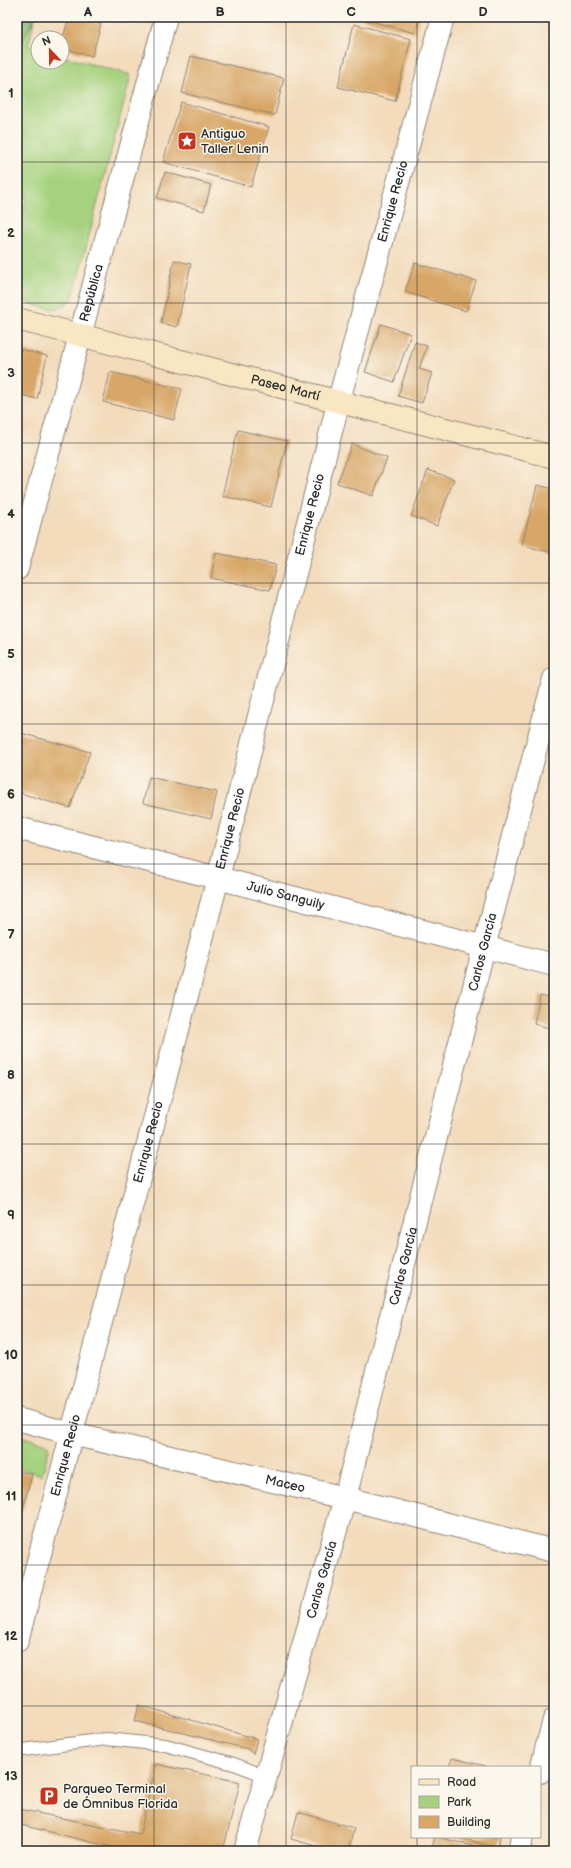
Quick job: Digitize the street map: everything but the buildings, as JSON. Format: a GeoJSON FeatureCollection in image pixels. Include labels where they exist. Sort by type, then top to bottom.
{"type":"FeatureCollection","features":[{"type":"Feature","properties":{"kind":"street","name":"República"},"geometry":{"type":"LineString","coordinates":[[17,569],[166,17]]}},
{"type":"Feature","properties":{"kind":"street","name":"Enrique Recio"},"geometry":{"type":"LineString","coordinates":[[17,1641],[218,878],[339,400],[443,17]]}},
{"type":"Feature","properties":{"kind":"street","name":"Paseo Martí"},"geometry":{"type":"LineString","coordinates":[[17,318],[81,336],[339,400],[554,457]]}},
{"type":"Feature","properties":{"kind":"street","name":"Carlos García"},"geometry":{"type":"LineString","coordinates":[[245,1851],[345,1498],[484,947],[554,679]]}},
{"type":"Feature","properties":{"kind":"street","name":"Julio Sanguily"},"geometry":{"type":"LineString","coordinates":[[17,828],[218,878],[554,965]]}},
{"type":"Feature","properties":{"kind":"street","name":"Maceo"},"geometry":{"type":"LineString","coordinates":[[17,1419],[72,1434],[345,1498],[554,1551]]}},
{"type":"Feature","properties":{"kind":"street"},"geometry":{"type":"LineString","coordinates":[[541,1768],[554,1720]]}},
{"type":"Feature","properties":{"kind":"street"},"geometry":{"type":"LineString","coordinates":[[519,1851],[522,1838]]}},
{"type":"Feature","properties":{"kind":"lane"},"geometry":{"type":"LineString","coordinates":[[17,1749],[37,1749],[106,1739],[165,1745],[234,1764],[266,1776]]}},
{"type":"Feature","properties":{"kind":"green space"},"geometry":{"type":"Polygon","coordinates":[[[17,17],[35,17],[17,52],[17,17]]]}},
{"type":"Feature","properties":{"kind":"green space"},"geometry":{"type":"Polygon","coordinates":[[[35,17],[32,30],[30,30],[28,46],[30,47],[30,70],[70,70],[70,58],[131,75],[73,297],[61,307],[40,307],[17,299],[17,246],[26,197],[17,193],[17,52],[35,17]]]}},
{"type":"Feature","properties":{"kind":"green space"},"geometry":{"type":"Polygon","coordinates":[[[17,1435],[47,1444],[49,1449],[42,1475],[17,1468],[17,1435]]]}},
{"type":"Feature","properties":{"kind":"place","name":"Antiguo Taller Lenin"},"geometry":{"type":"Point","coordinates":[187,141]}},
{"type":"Feature","properties":{"kind":"place","name":"Parqueo Terminal de Ómnibus Florida"},"geometry":{"type":"Point","coordinates":[49,1796]}}]}
